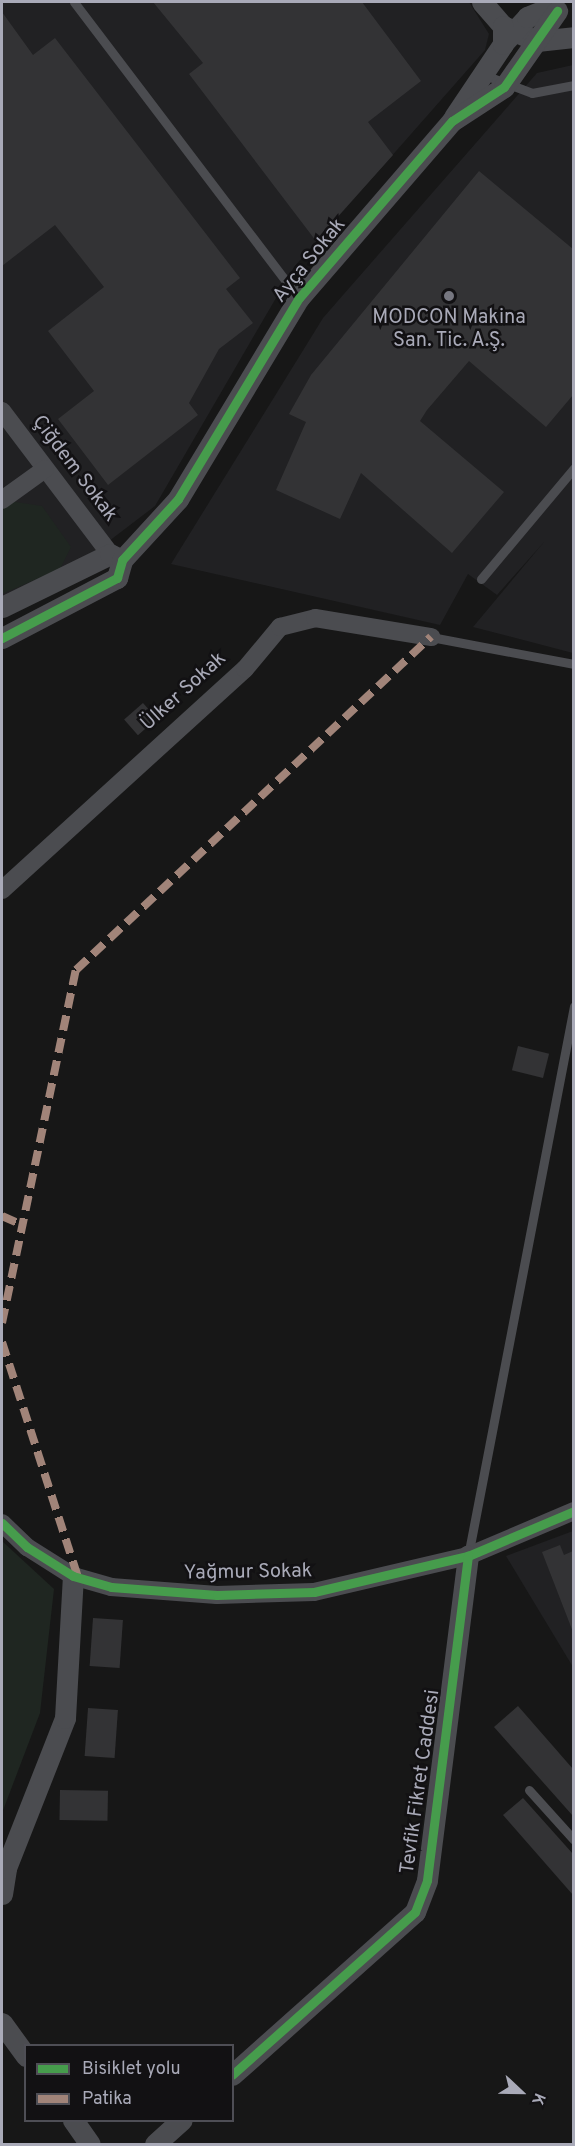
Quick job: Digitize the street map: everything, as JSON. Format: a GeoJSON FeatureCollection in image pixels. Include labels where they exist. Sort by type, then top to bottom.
{"type":"FeatureCollection","features":[{"type":"Feature","properties":{"kind":"street"},"geometry":{"type":"LineString","coordinates":[[482,2],[506,34],[537,40],[573,37]]}},
{"type":"Feature","properties":{"kind":"street","name":"Ayça Sokak"},"geometry":{"type":"LineString","coordinates":[[2,607],[116,557],[178,499],[299,298],[452,121],[504,87],[537,40],[551,7]]}},
{"type":"Feature","properties":{"kind":"street"},"geometry":{"type":"LineString","coordinates":[[452,121],[506,34],[551,7]]}},
{"type":"Feature","properties":{"kind":"street","name":"Çiğdem Sokak"},"geometry":{"type":"LineString","coordinates":[[2,411],[45,469],[116,557]]}},
{"type":"Feature","properties":{"kind":"street"},"geometry":{"type":"LineString","coordinates":[[2,500],[45,469]]}},
{"type":"Feature","properties":{"kind":"street"},"geometry":{"type":"LineString","coordinates":[[2,638],[117,578],[116,557]]}},
{"type":"Feature","properties":{"kind":"street","name":"Ülker Sokak"},"geometry":{"type":"LineString","coordinates":[[2,890],[244,669],[280,627],[315,618],[430,637]]}},
{"type":"Feature","properties":{"kind":"street","name":"Yağmur Sokak"},"geometry":{"type":"LineString","coordinates":[[2,1523],[27,1547],[74,1576],[111,1587],[217,1596],[314,1592],[468,1556],[573,1511]]}},
{"type":"Feature","properties":{"kind":"street","name":"Tevfik Fikret Caddesi"},"geometry":{"type":"LineString","coordinates":[[234,2073],[415,1912],[428,1880],[468,1556]]}},
{"type":"Feature","properties":{"kind":"street"},"geometry":{"type":"LineString","coordinates":[[2,1894],[6,1868],[65,1718],[74,1576]]}},
{"type":"Feature","properties":{"kind":"street"},"geometry":{"type":"LineString","coordinates":[[2,2023],[24,2053]]}},
{"type":"Feature","properties":{"kind":"street"},"geometry":{"type":"LineString","coordinates":[[74,2122],[90,2145]]}},
{"type":"Feature","properties":{"kind":"street"},"geometry":{"type":"LineString","coordinates":[[155,2145],[181,2122]]}},
{"type":"Feature","properties":{"kind":"lane"},"geometry":{"type":"LineString","coordinates":[[74,2],[299,298]]}},
{"type":"Feature","properties":{"kind":"lane"},"geometry":{"type":"LineString","coordinates":[[480,74],[504,87],[532,93],[573,85]]}},
{"type":"Feature","properties":{"kind":"lane"},"geometry":{"type":"LineString","coordinates":[[481,579],[573,468]]}},
{"type":"Feature","properties":{"kind":"lane"},"geometry":{"type":"LineString","coordinates":[[430,637],[573,664]]}},
{"type":"Feature","properties":{"kind":"lane"},"geometry":{"type":"LineString","coordinates":[[468,1556],[573,1006]]}},
{"type":"Feature","properties":{"kind":"lane"},"geometry":{"type":"LineString","coordinates":[[529,1790],[573,1840]]}},
{"type":"Feature","properties":{"kind":"shaded area"},"geometry":{"type":"Polygon","coordinates":[[[2,2],[469,2],[489,34],[485,50],[294,267],[155,506],[75,567],[2,599],[2,2]]]}},
{"type":"Feature","properties":{"kind":"shaded area"},"geometry":{"type":"Polygon","coordinates":[[[573,65],[573,653],[473,627],[544,542],[497,595],[468,574],[440,625],[171,564],[323,318],[537,73],[573,65]]]}},
{"type":"Feature","properties":{"kind":"shaded area"},"geometry":{"type":"Polygon","coordinates":[[[9,501],[42,506],[71,547],[60,569],[2,594],[2,507],[9,501]]]}},
{"type":"Feature","properties":{"kind":"shaded area"},"geometry":{"type":"Polygon","coordinates":[[[573,1531],[573,1667],[506,1556],[573,1531]]]}},
{"type":"Feature","properties":{"kind":"shaded area"},"geometry":{"type":"Polygon","coordinates":[[[2,1541],[54,1589],[40,1713],[2,1813],[2,1541]]]}},
{"type":"Feature","properties":{"kind":"building"},"geometry":{"type":"Polygon","coordinates":[[[153,2],[362,2],[421,81],[368,122],[393,155],[316,241],[189,74],[203,63],[153,2]]]}},
{"type":"Feature","properties":{"kind":"building"},"geometry":{"type":"Polygon","coordinates":[[[2,12],[33,55],[55,38],[240,278],[226,289],[253,323],[219,349],[189,403],[198,415],[108,485],[58,419],[94,391],[48,331],[104,287],[55,225],[2,266],[2,12]]]}},
{"type":"Feature","properties":{"kind":"building"},"geometry":{"type":"Polygon","coordinates":[[[479,171],[573,249],[573,395],[546,427],[469,361],[427,410],[420,421],[504,492],[452,553],[361,473],[340,519],[276,490],[306,422],[289,414],[311,375],[479,171]]]}},
{"type":"Feature","properties":{"kind":"building"},"geometry":{"type":"Polygon","coordinates":[[[143,703],[157,719],[138,735],[124,719],[143,703]]]}},
{"type":"Feature","properties":{"kind":"building"},"geometry":{"type":"Polygon","coordinates":[[[518,1046],[549,1054],[543,1078],[512,1070],[518,1046]]]}},
{"type":"Feature","properties":{"kind":"building"},"geometry":{"type":"Polygon","coordinates":[[[560,1545],[564,1555],[573,1551],[573,1632],[542,1552],[560,1545]]]}},
{"type":"Feature","properties":{"kind":"building"},"geometry":{"type":"Polygon","coordinates":[[[93,1618],[123,1620],[120,1668],[90,1666],[93,1618]]]}},
{"type":"Feature","properties":{"kind":"building"},"geometry":{"type":"Polygon","coordinates":[[[518,1706],[573,1769],[573,1816],[494,1727],[518,1706]]]}},
{"type":"Feature","properties":{"kind":"building"},"geometry":{"type":"Polygon","coordinates":[[[88,1708],[118,1710],[115,1758],[85,1756],[88,1708]]]}},
{"type":"Feature","properties":{"kind":"building"},"geometry":{"type":"Polygon","coordinates":[[[60,1790],[108,1791],[107,1821],[59,1820],[60,1790]]]}},
{"type":"Feature","properties":{"kind":"building"},"geometry":{"type":"Polygon","coordinates":[[[523,1798],[573,1854],[573,1895],[503,1815],[523,1798]]]}},
{"type":"Feature","properties":{"kind":"marked path"},"geometry":{"type":"LineString","coordinates":[[2,1323],[76,970],[431,637]]}},
{"type":"Feature","properties":{"kind":"marked path"},"geometry":{"type":"LineString","coordinates":[[2,1216],[22,1225]]}},
{"type":"Feature","properties":{"kind":"marked path"},"geometry":{"type":"LineString","coordinates":[[2,1342],[78,1577]]}},
{"type":"Feature","properties":{"kind":"cycle path"},"geometry":{"type":"LineString","coordinates":[[2,638],[117,578],[122,560],[178,499],[299,298],[452,121],[504,87],[557,11]]}},
{"type":"Feature","properties":{"kind":"cycle path"},"geometry":{"type":"LineString","coordinates":[[2,1523],[27,1547],[73,1576],[111,1587],[217,1595],[314,1592],[468,1556],[574,1511]]}},
{"type":"Feature","properties":{"kind":"cycle path"},"geometry":{"type":"LineString","coordinates":[[234,2073],[415,1912],[427,1880],[468,1556]]}},
{"type":"Feature","properties":{"kind":"place","name":"MODCON Makina San. Tic. A.Ş."},"geometry":{"type":"Point","coordinates":[449,296]}}]}
